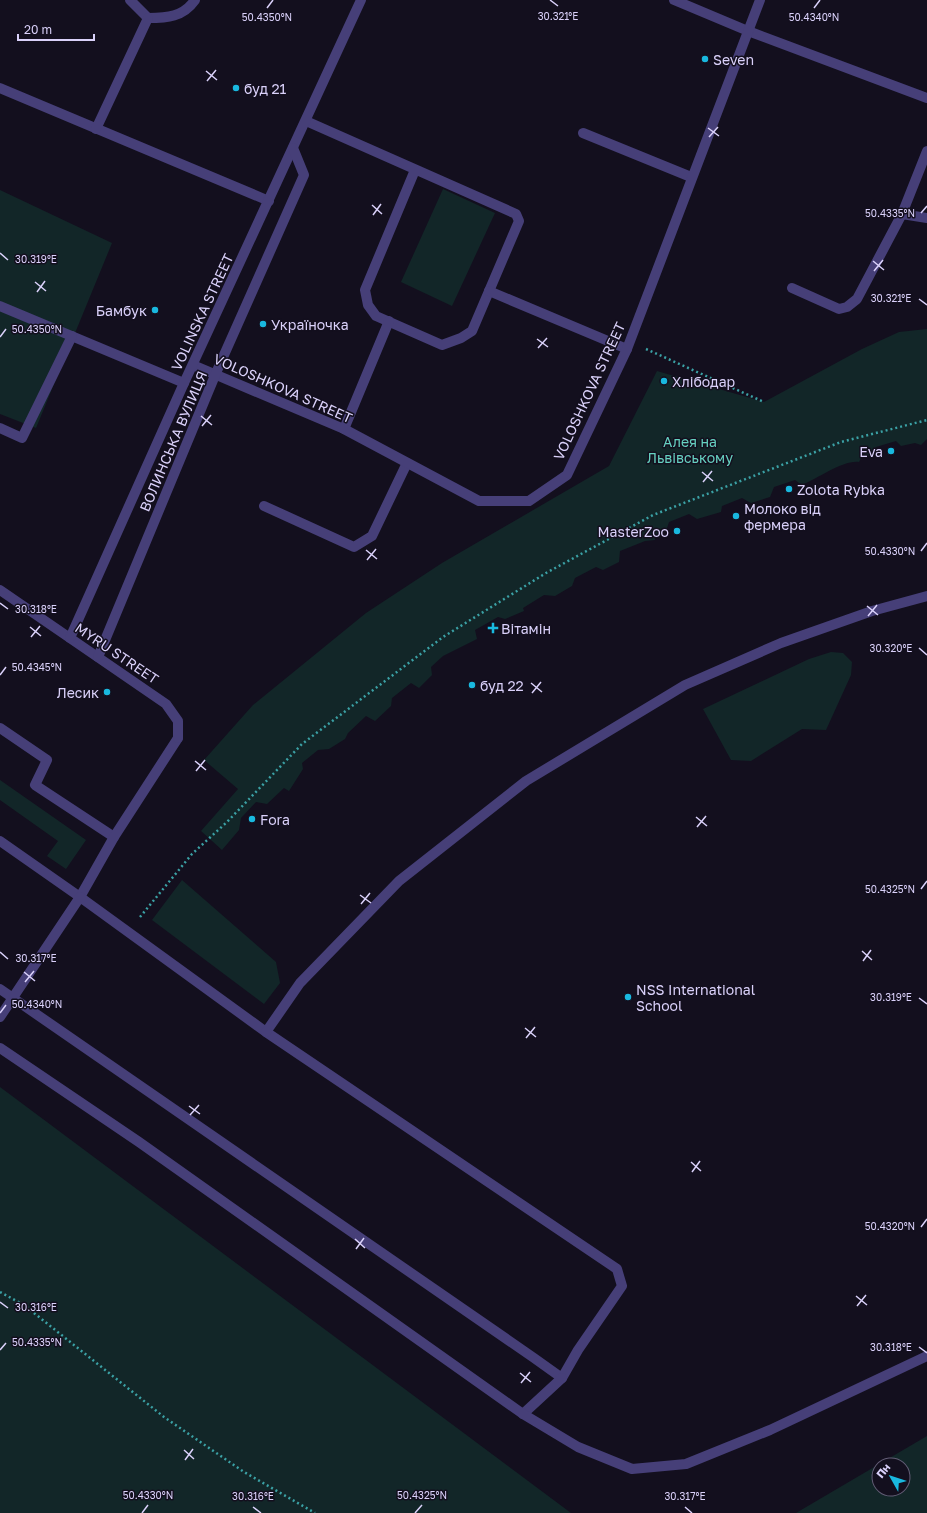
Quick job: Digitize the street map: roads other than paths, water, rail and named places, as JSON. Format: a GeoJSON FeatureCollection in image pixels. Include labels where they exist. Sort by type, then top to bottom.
{"type":"FeatureCollection","features":[{"type":"Feature","properties":{"kind":"street"},"geometry":{"type":"LineString","coordinates":[[130,0],[148,18],[164,18],[178,15],[190,8],[195,0]]}},
{"type":"Feature","properties":{"kind":"street","name":"VOLINSKA STREET"},"geometry":{"type":"LineString","coordinates":[[70,638],[184,383],[361,0]]}},
{"type":"Feature","properties":{"kind":"street"},"geometry":{"type":"LineString","coordinates":[[674,0],[748,31],[927,98]]}},
{"type":"Feature","properties":{"kind":"street","name":"VOLOSHKOVA STREET"},"geometry":{"type":"LineString","coordinates":[[193,364],[344,429],[479,501],[529,501],[566,474],[628,345],[760,0]]}},
{"type":"Feature","properties":{"kind":"street"},"geometry":{"type":"LineString","coordinates":[[96,128],[148,18]]}},
{"type":"Feature","properties":{"kind":"street"},"geometry":{"type":"LineString","coordinates":[[0,88],[269,201]]}},
{"type":"Feature","properties":{"kind":"street"},"geometry":{"type":"LineString","coordinates":[[306,121],[516,214],[520,220],[472,331],[461,338],[442,345],[376,316],[368,305],[365,290],[415,170]]}},
{"type":"Feature","properties":{"kind":"street"},"geometry":{"type":"LineString","coordinates":[[583,134],[691,177]]}},
{"type":"Feature","properties":{"kind":"street","name":"ВОЛИНСЬКА ВУЛИЦЯ"},"geometry":{"type":"LineString","coordinates":[[98,657],[216,373],[304,175],[293,148]]}},
{"type":"Feature","properties":{"kind":"street"},"geometry":{"type":"LineString","coordinates":[[792,288],[839,309],[847,307],[857,299],[902,214],[927,151]]}},
{"type":"Feature","properties":{"kind":"street"},"geometry":{"type":"LineString","coordinates":[[902,214],[927,218]]}},
{"type":"Feature","properties":{"kind":"street"},"geometry":{"type":"LineString","coordinates":[[489,292],[628,345]]}},
{"type":"Feature","properties":{"kind":"street"},"geometry":{"type":"LineString","coordinates":[[0,306],[184,383]]}},
{"type":"Feature","properties":{"kind":"street"},"geometry":{"type":"LineString","coordinates":[[344,429],[389,321]]}},
{"type":"Feature","properties":{"kind":"street"},"geometry":{"type":"LineString","coordinates":[[0,428],[22,438],[72,336]]}},
{"type":"Feature","properties":{"kind":"street"},"geometry":{"type":"LineString","coordinates":[[264,506],[354,547],[372,536],[407,463]]}},
{"type":"Feature","properties":{"kind":"street","name":"MYRU STREET"},"geometry":{"type":"LineString","coordinates":[[0,590],[166,704],[178,721],[178,738],[114,837]]}},
{"type":"Feature","properties":{"kind":"street"},"geometry":{"type":"LineString","coordinates":[[266,1032],[300,983],[399,881],[526,781],[685,685],[781,643],[872,611],[927,596]]}},
{"type":"Feature","properties":{"kind":"street"},"geometry":{"type":"LineString","coordinates":[[0,728],[47,760],[35,784],[114,837],[80,897],[0,1017]]}},
{"type":"Feature","properties":{"kind":"street"},"geometry":{"type":"LineString","coordinates":[[0,841],[266,1032],[617,1269],[622,1286],[578,1350],[562,1378],[523,1414]]}},
{"type":"Feature","properties":{"kind":"street"},"geometry":{"type":"LineString","coordinates":[[0,989],[562,1378]]}},
{"type":"Feature","properties":{"kind":"street"},"geometry":{"type":"LineString","coordinates":[[0,1048],[139,1142],[523,1414],[578,1447],[632,1469],[686,1464],[770,1430],[927,1356]]}},
{"type":"Feature","properties":{"kind":"place","name":"Seven"},"geometry":{"type":"Point","coordinates":[705,59]}},
{"type":"Feature","properties":{"kind":"place","name":"буд 21"},"geometry":{"type":"Point","coordinates":[236,88]}},
{"type":"Feature","properties":{"kind":"place","name":"Бамбук"},"geometry":{"type":"Point","coordinates":[155,310]}},
{"type":"Feature","properties":{"kind":"place","name":"Україночка"},"geometry":{"type":"Point","coordinates":[263,324]}},
{"type":"Feature","properties":{"kind":"place","name":"Хлібодар"},"geometry":{"type":"Point","coordinates":[664,381]}},
{"type":"Feature","properties":{"kind":"place","name":"Eva"},"geometry":{"type":"Point","coordinates":[891,451]}},
{"type":"Feature","properties":{"kind":"place","name":"Zolota Rybka"},"geometry":{"type":"Point","coordinates":[789,489]}},
{"type":"Feature","properties":{"kind":"place","name":"Молоко від фермера"},"geometry":{"type":"Point","coordinates":[736,516]}},
{"type":"Feature","properties":{"kind":"place","name":"MasterZoo"},"geometry":{"type":"Point","coordinates":[677,531]}},
{"type":"Feature","properties":{"kind":"place","name":"Вітамін"},"geometry":{"type":"Point","coordinates":[493,628]}},
{"type":"Feature","properties":{"kind":"place","name":"буд 22"},"geometry":{"type":"Point","coordinates":[472,685]}},
{"type":"Feature","properties":{"kind":"place","name":"Лесик"},"geometry":{"type":"Point","coordinates":[107,692]}},
{"type":"Feature","properties":{"kind":"place","name":"Fora"},"geometry":{"type":"Point","coordinates":[252,819]}},
{"type":"Feature","properties":{"kind":"place","name":"NSS International School"},"geometry":{"type":"Point","coordinates":[628,997]}},
{"type":"Feature","properties":{"kind":"park label","name":"Алея на Львівському"},"geometry":{"type":"Point","coordinates":[690,450]}}]}
